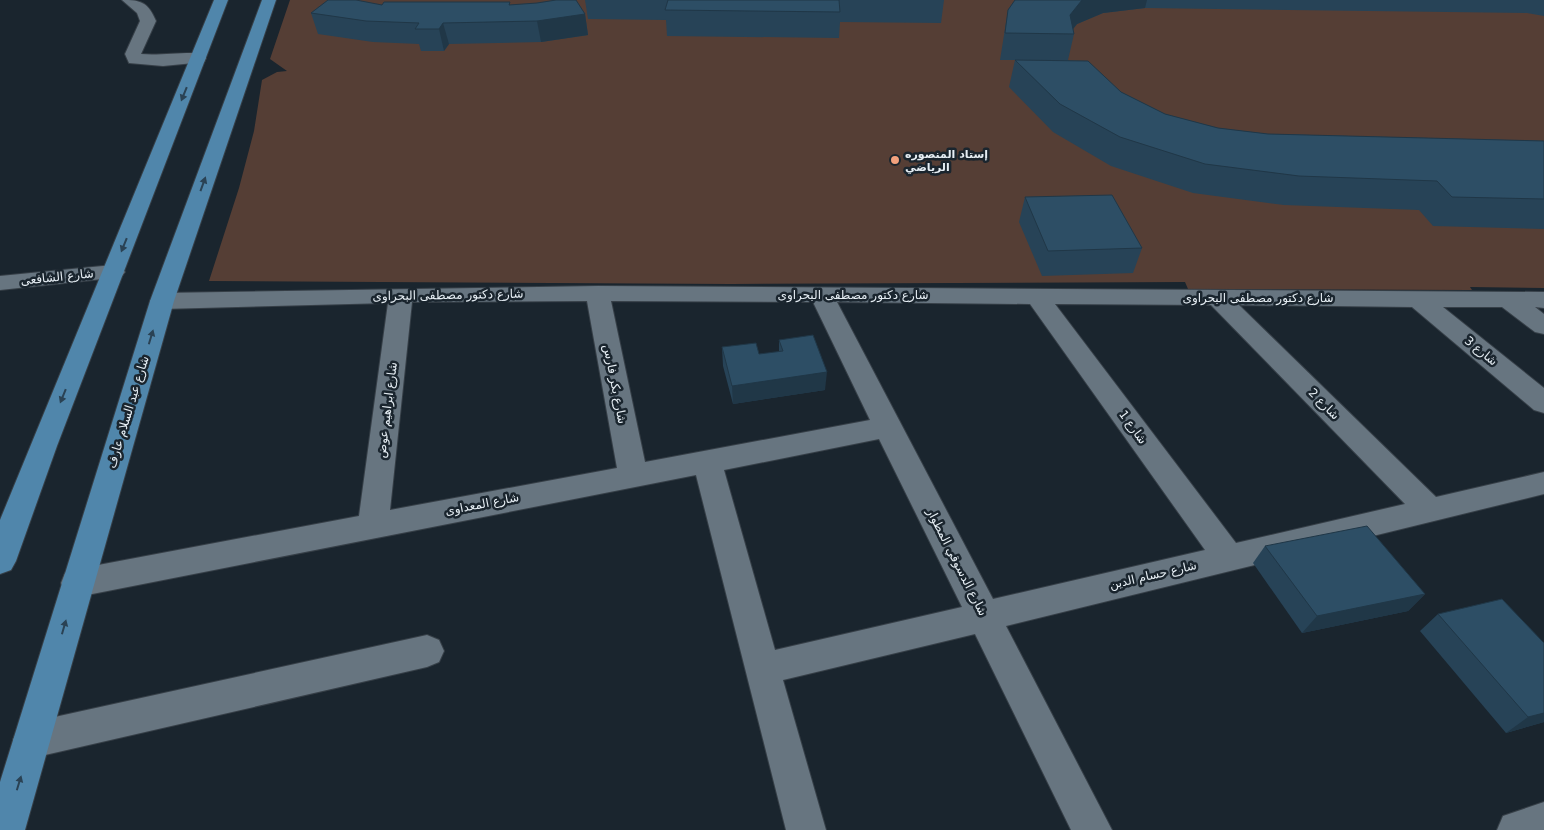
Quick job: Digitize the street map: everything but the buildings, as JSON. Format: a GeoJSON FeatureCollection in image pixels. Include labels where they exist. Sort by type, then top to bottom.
{"type":"FeatureCollection","features":[{"type":"Feature","properties":{"kind":"main road"},"geometry":{"type":"LineString","coordinates":[[0,561],[7,525],[43,446],[221,0]]}},
{"type":"Feature","properties":{"kind":"main road","name":"شارع عبد السلام عارف"},"geometry":{"type":"LineString","coordinates":[[5,830],[162,301],[269,0]]}},
{"type":"Feature","properties":{"kind":"street"},"geometry":{"type":"LineString","coordinates":[[129,0],[144,11],[148,20],[133,54],[135,59],[163,61],[198,58]]}},
{"type":"Feature","properties":{"kind":"street","name":"شارع الشافعى"},"geometry":{"type":"LineString","coordinates":[[0,283],[113,272]]}},
{"type":"Feature","properties":{"kind":"street","name":"شارع دكتور مصطفى البحراوى"},"geometry":{"type":"LineString","coordinates":[[162,301],[401,295],[598,293],[1544,300]]}},
{"type":"Feature","properties":{"kind":"street","name":"شارع بكر فارس"},"geometry":{"type":"LineString","coordinates":[[598,293],[633,476]]}},
{"type":"Feature","properties":{"kind":"street","name":"شارع ابراهيم عوض"},"geometry":{"type":"LineString","coordinates":[[372,525],[401,295]]}},
{"type":"Feature","properties":{"kind":"street","name":"شارع الدسوقي المطوار"},"geometry":{"type":"LineString","coordinates":[[821,295],[1092,830]]}},
{"type":"Feature","properties":{"kind":"street","name":"شارع 1"},"geometry":{"type":"LineString","coordinates":[[1037,296],[1228,557]]}},
{"type":"Feature","properties":{"kind":"street","name":"شارع 2"},"geometry":{"type":"LineString","coordinates":[[1218,298],[1429,509]]}},
{"type":"Feature","properties":{"kind":"street","name":"شارع 3"},"geometry":{"type":"LineString","coordinates":[[1418,300],[1544,403]]}},
{"type":"Feature","properties":{"kind":"street"},"geometry":{"type":"LineString","coordinates":[[1508,300],[1544,326]]}},
{"type":"Feature","properties":{"kind":"street","name":"شارع المعداوى"},"geometry":{"type":"LineString","coordinates":[[77,583],[888,427]]}},
{"type":"Feature","properties":{"kind":"street"},"geometry":{"type":"LineString","coordinates":[[707,462],[806,830]]}},
{"type":"Feature","properties":{"kind":"street","name":"شارع حسام الدين"},"geometry":{"type":"LineString","coordinates":[[762,669],[1544,483]]}},
{"type":"Feature","properties":{"kind":"street"},"geometry":{"type":"LineString","coordinates":[[32,740],[427,651]]}},
{"type":"Feature","properties":{"kind":"street"},"geometry":{"type":"LineString","coordinates":[[1517,830],[1544,822]]}},
{"type":"Feature","properties":{"kind":"shaded area","name":"إستاد المنصوره الرياضي"},"geometry":{"type":"Polygon","coordinates":[[[290,0],[1544,0],[1544,288],[1470,287],[1472,290],[1188,289],[1185,282],[731,284],[209,281],[239,188],[254,131],[262,80],[277,72],[287,71],[270,59],[290,0]]]}},
{"type":"Feature","properties":{"kind":"place","name":"إستاد المنصوره الرياضي"},"geometry":{"type":"Point","coordinates":[895,160]}}]}
